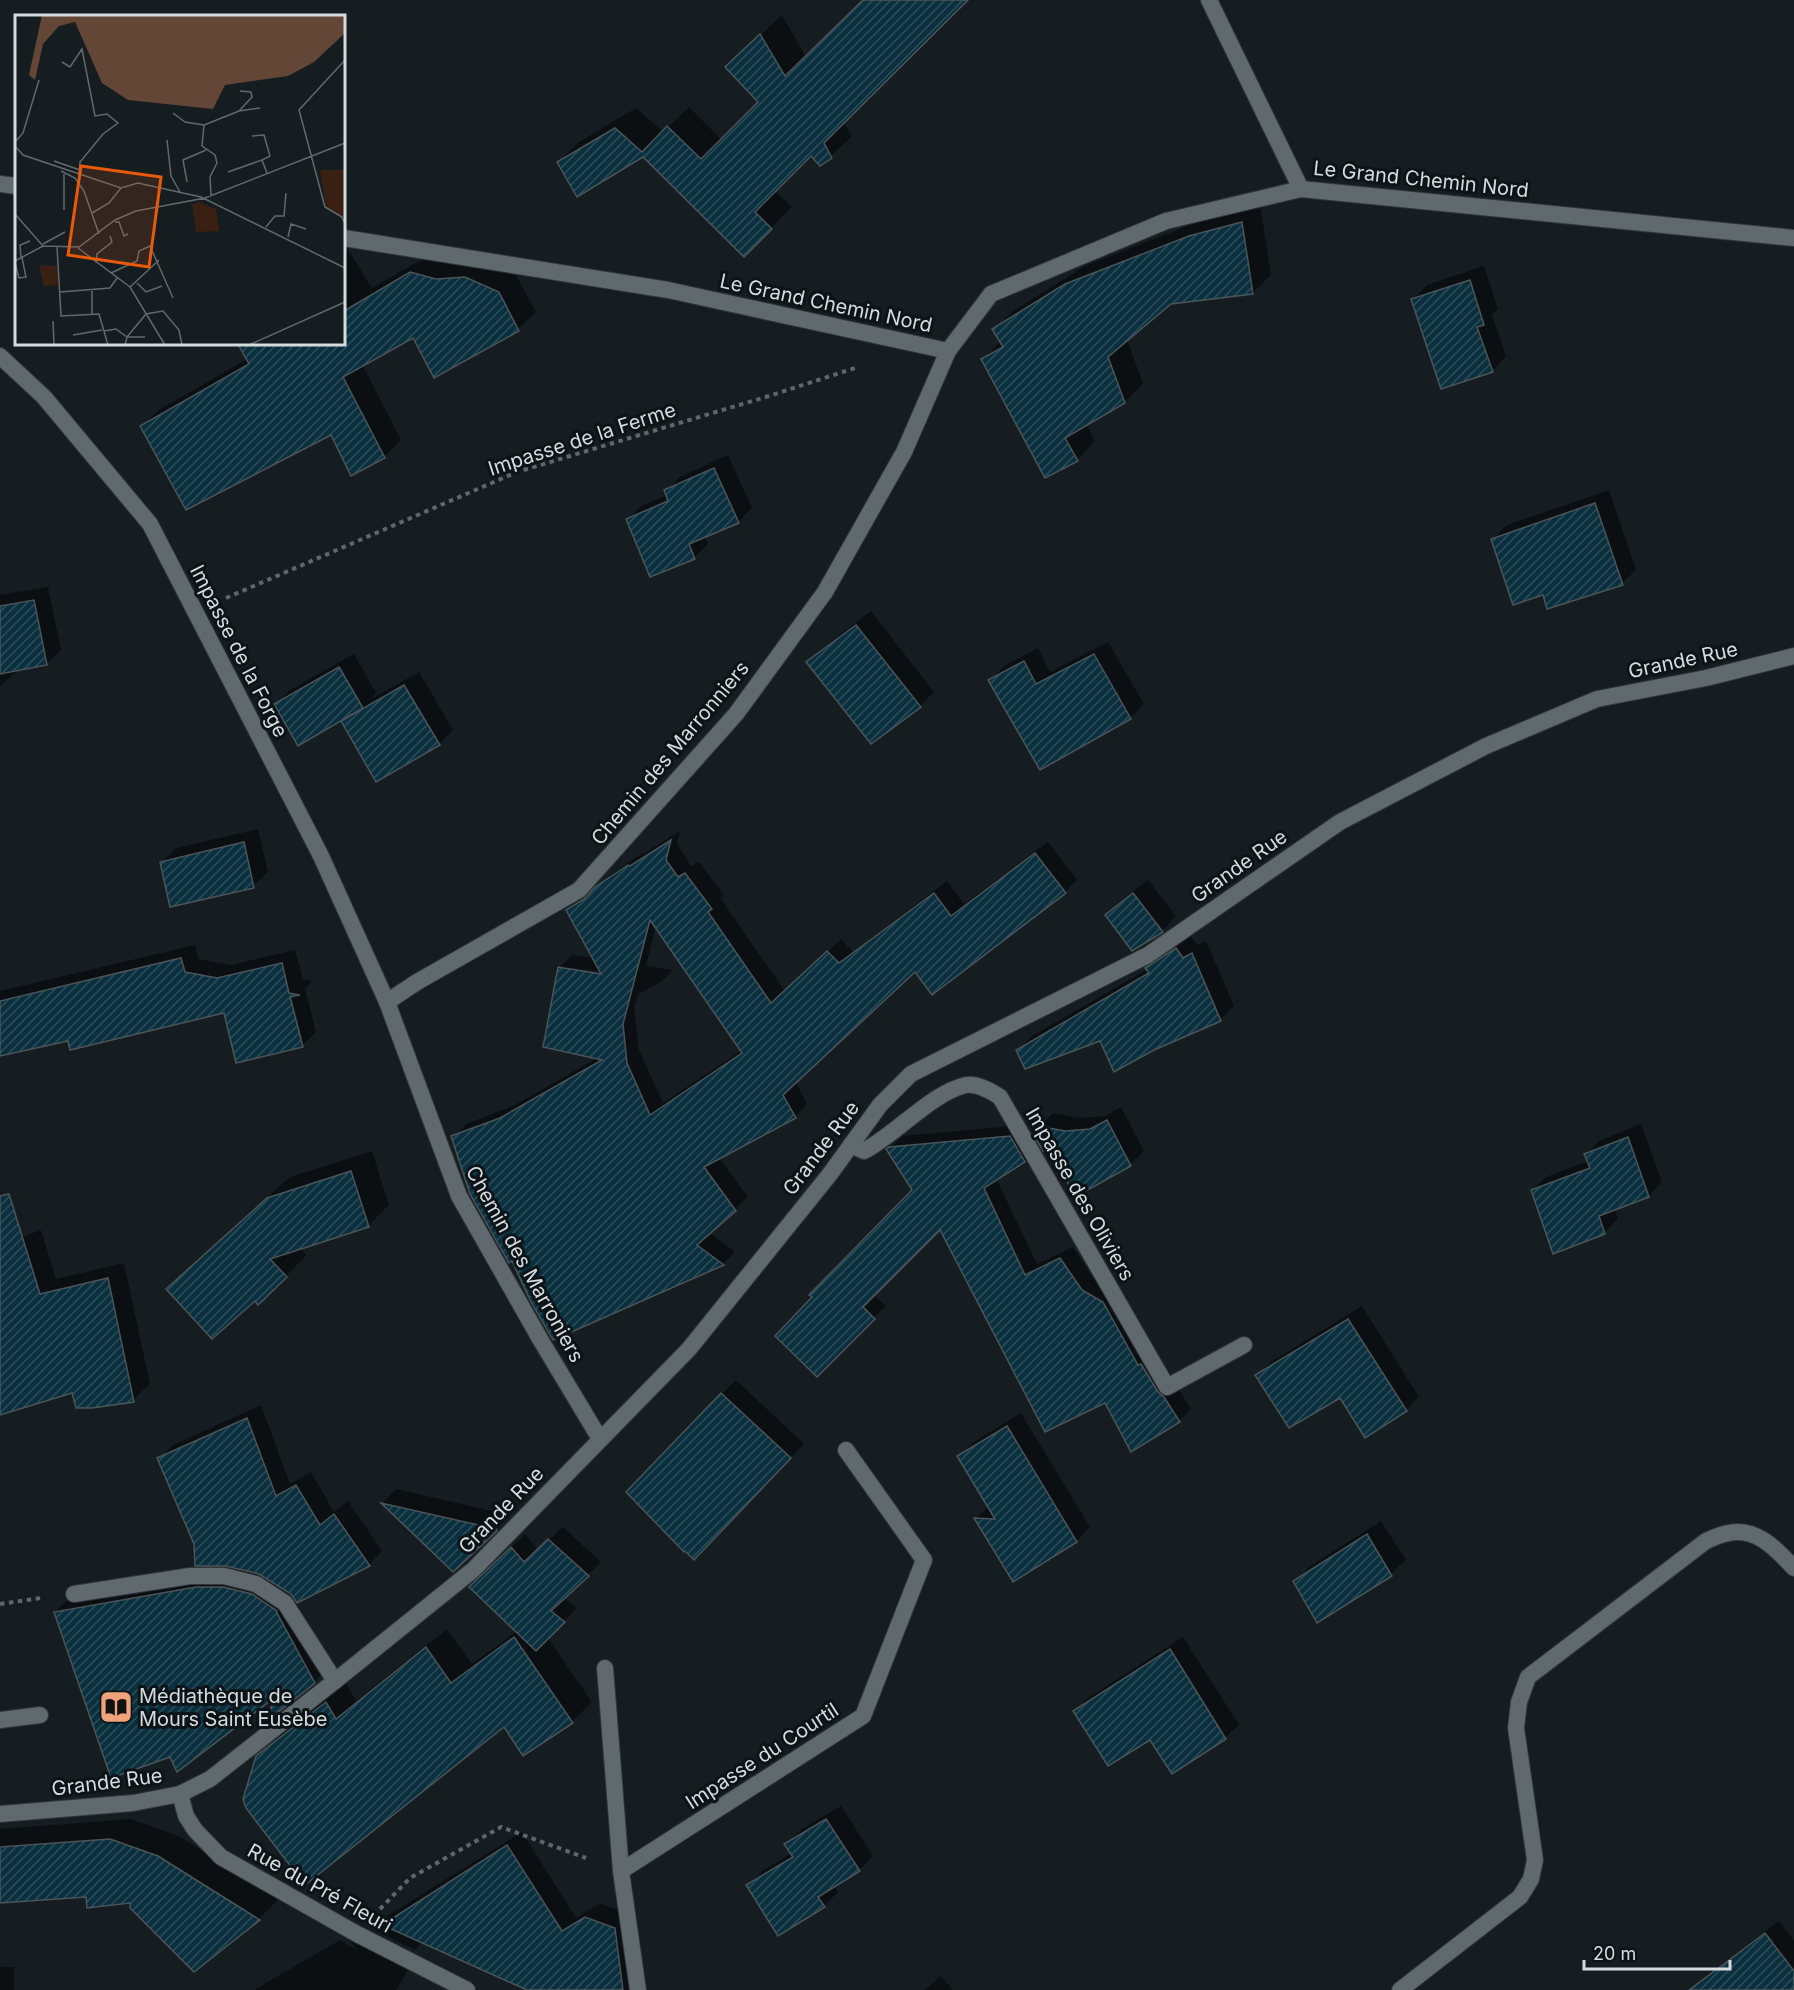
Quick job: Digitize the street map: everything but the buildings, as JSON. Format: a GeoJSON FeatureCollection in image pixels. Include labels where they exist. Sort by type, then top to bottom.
{"type":"FeatureCollection","features":[{"type":"Feature","properties":{"kind":"street"},"geometry":{"type":"LineString","coordinates":[[1209,0],[1301,189]]}},
{"type":"Feature","properties":{"kind":"street"},"geometry":{"type":"LineString","coordinates":[[0,184],[15,186]]}},
{"type":"Feature","properties":{"kind":"street","name":"Le Grand Chemin Nord"},"geometry":{"type":"LineString","coordinates":[[345,238],[668,290],[948,351],[991,294],[1166,222],[1301,189],[1794,238]]}},
{"type":"Feature","properties":{"kind":"street","name":"Chemin des Marronniers"},"geometry":{"type":"LineString","coordinates":[[387,1002],[417,982],[579,890],[736,714],[825,592],[904,452],[948,351]]}},
{"type":"Feature","properties":{"kind":"street","name":"Impasse de la Forge"},"geometry":{"type":"LineString","coordinates":[[0,356],[44,397],[150,524],[321,856],[387,1002]]}},
{"type":"Feature","properties":{"kind":"street","name":"Grande Rue"},"geometry":{"type":"LineString","coordinates":[[0,1814],[133,1803],[180,1794],[210,1779],[335,1682],[472,1570],[689,1349],[880,1105],[911,1074],[1148,955],[1340,822],[1486,746],[1597,699],[1706,678],[1794,656]]}},
{"type":"Feature","properties":{"kind":"street","name":"Chemin des Marroniers"},"geometry":{"type":"LineString","coordinates":[[387,1002],[459,1196],[600,1439]]}},
{"type":"Feature","properties":{"kind":"street","name":"Impasse des Oliviers"},"geometry":{"type":"LineString","coordinates":[[850,1146],[864,1151],[882,1141],[938,1096],[967,1085],[989,1090],[1000,1097],[1167,1387],[1244,1345]]}},
{"type":"Feature","properties":{"kind":"street","name":"Impasse du Courtil"},"geometry":{"type":"LineString","coordinates":[[621,1871],[863,1716],[924,1560],[846,1450]]}},
{"type":"Feature","properties":{"kind":"street"},"geometry":{"type":"LineString","coordinates":[[1400,1990],[1520,1897],[1531,1880],[1535,1860],[1516,1728],[1519,1702],[1528,1677],[1706,1541],[1731,1532],[1756,1535],[1775,1548],[1794,1568]]}},
{"type":"Feature","properties":{"kind":"street"},"geometry":{"type":"LineString","coordinates":[[74,1594],[190,1576],[224,1576],[256,1584],[285,1603],[335,1682]]}},
{"type":"Feature","properties":{"kind":"street"},"geometry":{"type":"LineString","coordinates":[[605,1668],[621,1871],[638,1990]]}},
{"type":"Feature","properties":{"kind":"street"},"geometry":{"type":"LineString","coordinates":[[0,1720],[40,1715]]}},
{"type":"Feature","properties":{"kind":"street","name":"Rue du Pré Fleuri"},"geometry":{"type":"LineString","coordinates":[[180,1794],[186,1815],[195,1830],[220,1857],[357,1934],[467,1990]]}},
{"type":"Feature","properties":{"kind":"path","name":"Impasse de la Ferme"},"geometry":{"type":"LineString","coordinates":[[195,612],[517,472],[769,396],[866,364]]}},
{"type":"Feature","properties":{"kind":"path"},"geometry":{"type":"LineString","coordinates":[[0,1604],[74,1594]]}},
{"type":"Feature","properties":{"kind":"path"},"geometry":{"type":"LineString","coordinates":[[357,1934],[410,1878],[501,1827],[621,1871]]}},
{"type":"Feature","properties":{"kind":"place","name":"Médiathèque de Mours Saint Eusèbe"},"geometry":{"type":"Point","coordinates":[116,1707]}}]}
